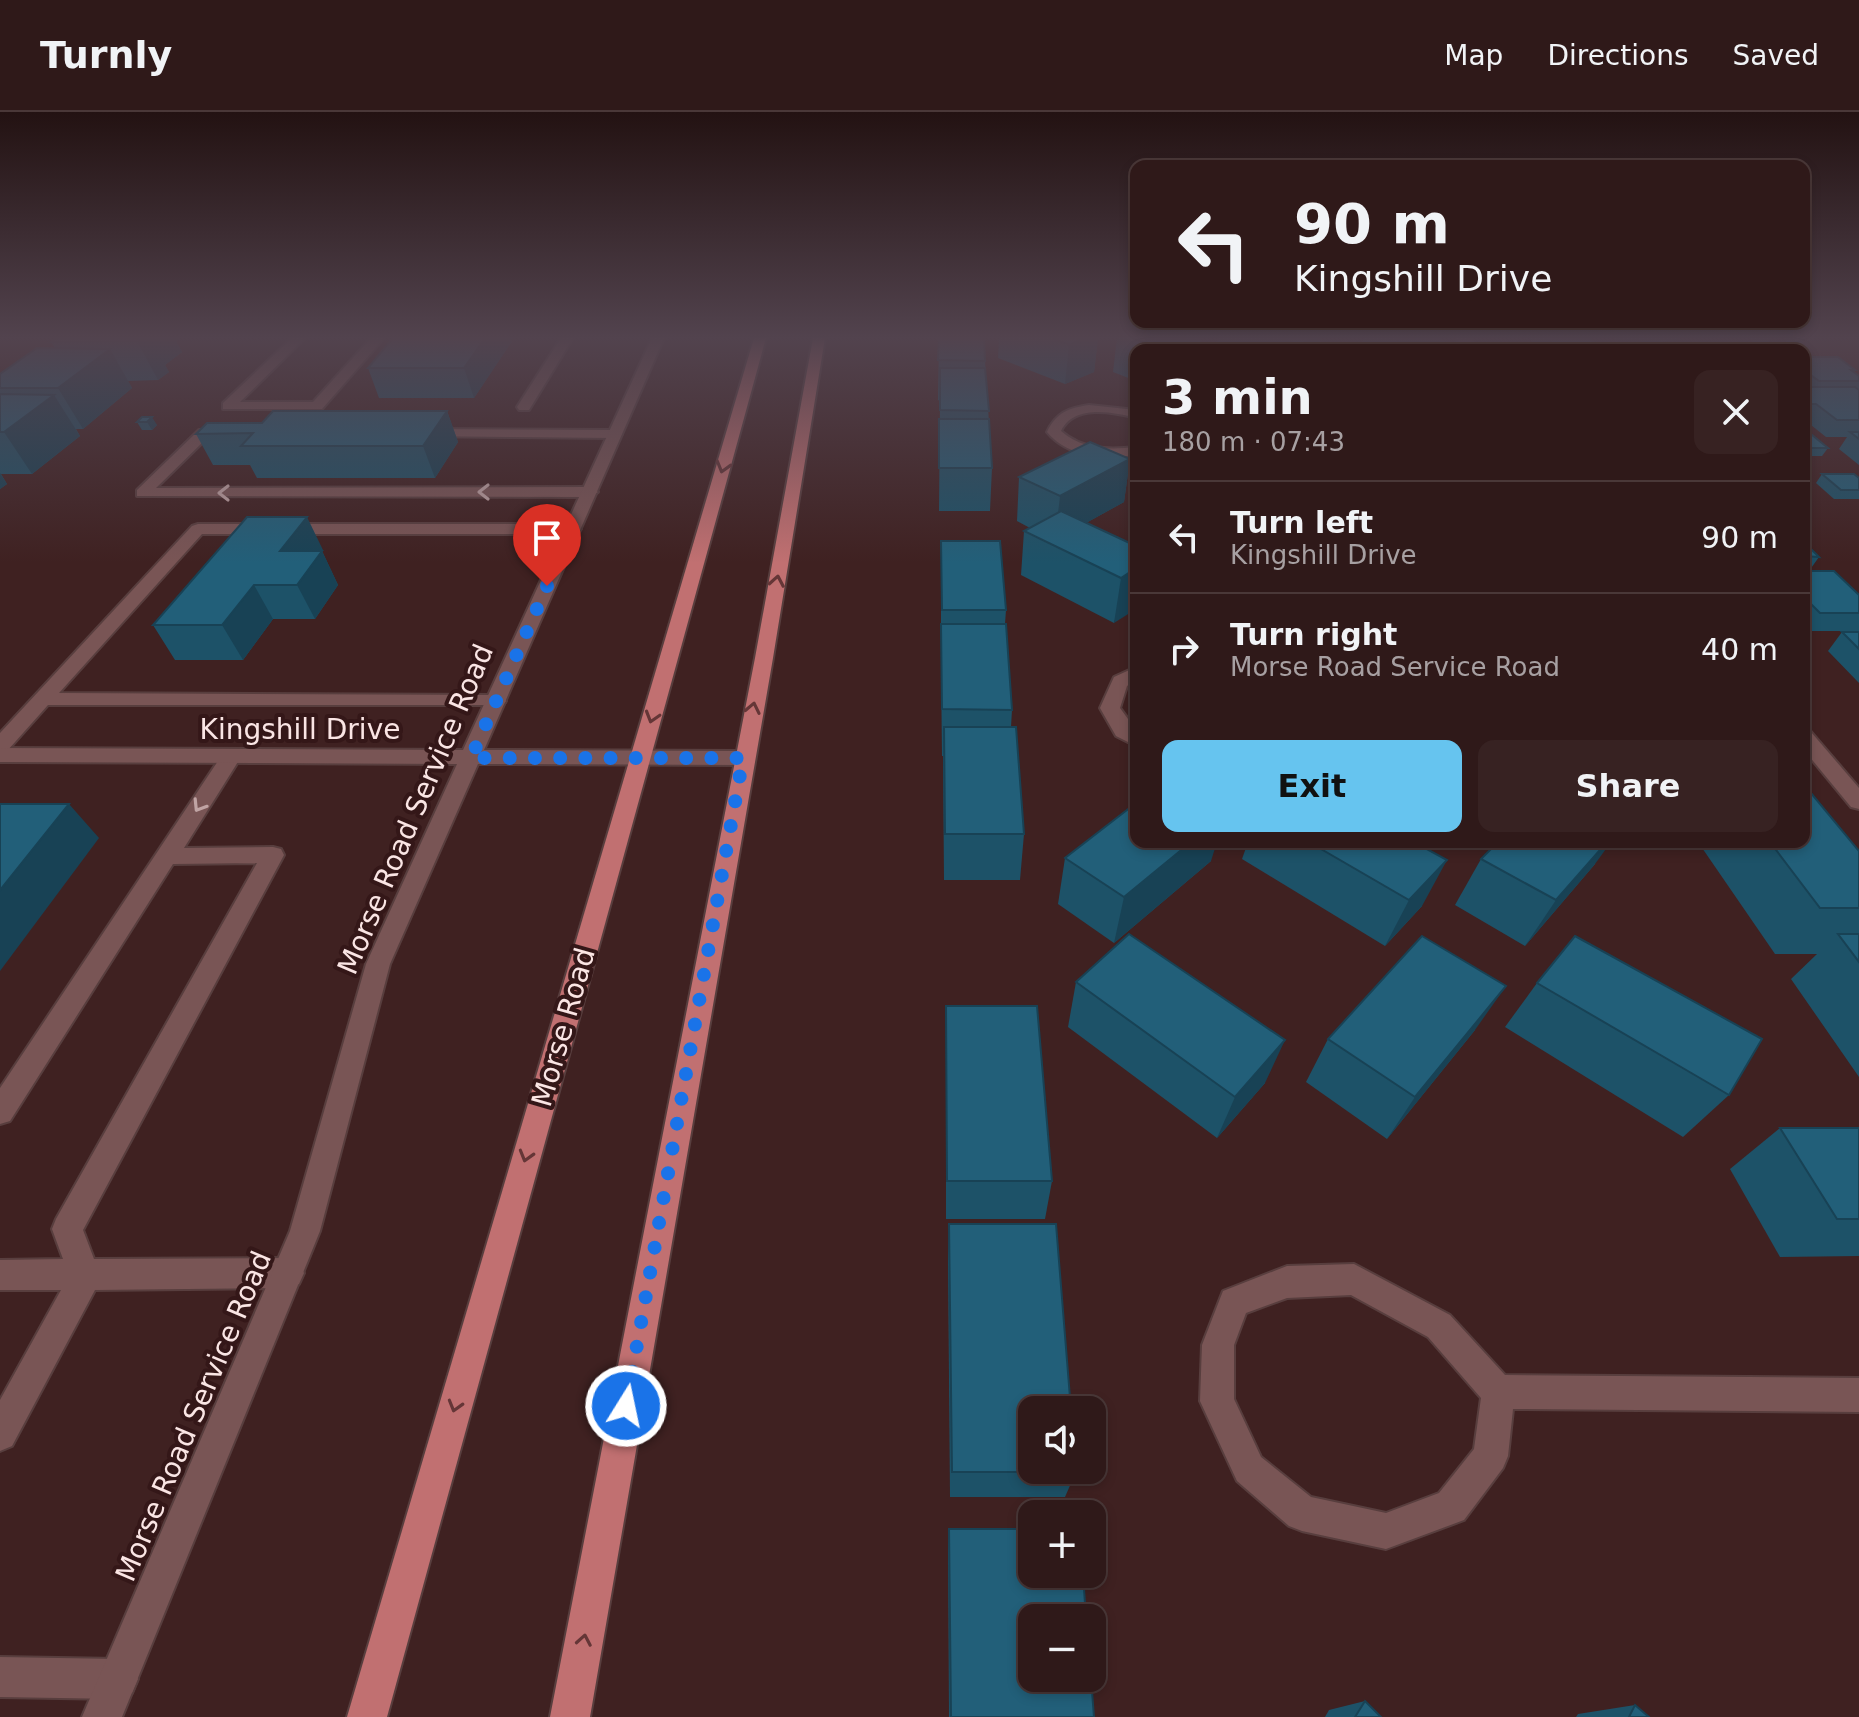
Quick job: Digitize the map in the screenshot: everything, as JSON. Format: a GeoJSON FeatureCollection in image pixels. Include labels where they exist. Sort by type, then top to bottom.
{"type":"FeatureCollection","features":[{"type":"Feature","properties":{"kind":"main road","name":"Morse Road"},"geometry":{"type":"LineString","coordinates":[[367,1717],[738,413]]}},
{"type":"Feature","properties":{"kind":"main road"},"geometry":{"type":"LineString","coordinates":[[570,1717],[806,413]]}},
{"type":"Feature","properties":{"kind":"street","name":"Morse Road Service Road"},"geometry":{"type":"LineString","coordinates":[[102,1717],[305,1231],[378,964],[624,413]]}},
{"type":"Feature","properties":{"kind":"street"},"geometry":{"type":"LineString","coordinates":[[1078,413],[1066,414],[1056,422],[1054,432],[1065,444],[1084,451],[1130,452]]}},
{"type":"Feature","properties":{"kind":"street"},"geometry":{"type":"LineString","coordinates":[[251,433],[204,433],[142,493],[590,492]]}},
{"type":"Feature","properties":{"kind":"street"},"geometry":{"type":"LineString","coordinates":[[410,433],[615,434]]}},
{"type":"Feature","properties":{"kind":"street"},"geometry":{"type":"LineString","coordinates":[[0,746],[198,529],[573,529]]}},
{"type":"Feature","properties":{"kind":"street"},"geometry":{"type":"LineString","coordinates":[[1130,674],[1114,688],[1110,708],[1123,731],[1130,735]]}},
{"type":"Feature","properties":{"kind":"street"},"geometry":{"type":"LineString","coordinates":[[43,699],[496,701]]}},
{"type":"Feature","properties":{"kind":"street"},"geometry":{"type":"LineString","coordinates":[[1810,744],[1859,802]]}},
{"type":"Feature","properties":{"kind":"street","name":"Kingshill Drive"},"geometry":{"type":"LineString","coordinates":[[0,755],[743,758]]}},
{"type":"Feature","properties":{"kind":"street"},"geometry":{"type":"LineString","coordinates":[[0,1112],[231,757]]}},
{"type":"Feature","properties":{"kind":"street"},"geometry":{"type":"LineString","coordinates":[[0,1434],[85,1277],[67,1229],[273,855],[168,856]]}},
{"type":"Feature","properties":{"kind":"street"},"geometry":{"type":"LineString","coordinates":[[0,1275],[85,1277],[288,1273]]}},
{"type":"Feature","properties":{"kind":"street"},"geometry":{"type":"LineString","coordinates":[[1498,1392],[1491,1456],[1451,1507],[1386,1531],[1302,1513],[1249,1469],[1217,1401],[1218,1345],[1234,1302],[1287,1282],[1354,1279],[1439,1326],[1498,1392],[1859,1395]]}},
{"type":"Feature","properties":{"kind":"street"},"geometry":{"type":"LineString","coordinates":[[0,1677],[118,1679]]}},
{"type":"Feature","properties":{"kind":"building"},"geometry":{"type":"Polygon","coordinates":[[[0,413],[30,413],[4,432],[0,432],[0,413]]]}},
{"type":"Feature","properties":{"kind":"building"},"geometry":{"type":"Polygon","coordinates":[[[271,413],[446,413],[423,446],[241,446],[253,433],[196,434],[207,423],[262,423],[271,413]]]}},
{"type":"Feature","properties":{"kind":"building"},"geometry":{"type":"Polygon","coordinates":[[[1828,413],[1859,413],[1859,420],[1837,420],[1828,413]]]}},
{"type":"Feature","properties":{"kind":"building"},"geometry":{"type":"Polygon","coordinates":[[[142,417],[152,417],[147,422],[137,422],[142,417]]]}},
{"type":"Feature","properties":{"kind":"building"},"geometry":{"type":"Polygon","coordinates":[[[939,419],[989,419],[992,468],[939,468],[939,419]]]}},
{"type":"Feature","properties":{"kind":"building"},"geometry":{"type":"Polygon","coordinates":[[[1810,433],[1828,448],[1810,448],[1810,433]]]}},
{"type":"Feature","properties":{"kind":"building"},"geometry":{"type":"Polygon","coordinates":[[[1090,442],[1130,459],[1060,496],[1019,477],[1090,442]]]}},
{"type":"Feature","properties":{"kind":"building"},"geometry":{"type":"Polygon","coordinates":[[[1822,474],[1854,474],[1859,478],[1859,490],[1841,490],[1822,474]]]}},
{"type":"Feature","properties":{"kind":"building"},"geometry":{"type":"Polygon","coordinates":[[[1061,511],[1130,543],[1130,572],[1121,578],[1024,531],[1061,511]]]}},
{"type":"Feature","properties":{"kind":"building"},"geometry":{"type":"Polygon","coordinates":[[[247,517],[307,517],[280,551],[322,551],[297,585],[254,585],[222,625],[153,625],[247,517]]]}},
{"type":"Feature","properties":{"kind":"building"},"geometry":{"type":"Polygon","coordinates":[[[941,541],[1000,541],[1006,610],[942,610],[941,541]]]}},
{"type":"Feature","properties":{"kind":"building"},"geometry":{"type":"Polygon","coordinates":[[[1810,571],[1834,571],[1859,595],[1859,613],[1820,613],[1810,603],[1810,571]]]}},
{"type":"Feature","properties":{"kind":"building"},"geometry":{"type":"Polygon","coordinates":[[[941,624],[1006,624],[1012,710],[942,709],[941,624]]]}},
{"type":"Feature","properties":{"kind":"building"},"geometry":{"type":"Polygon","coordinates":[[[1842,632],[1859,632],[1859,649],[1842,632]]]}},
{"type":"Feature","properties":{"kind":"building"},"geometry":{"type":"Polygon","coordinates":[[[944,727],[1016,727],[1024,834],[945,834],[944,727]]]}},
{"type":"Feature","properties":{"kind":"building"},"geometry":{"type":"Polygon","coordinates":[[[1810,792],[1859,851],[1859,908],[1820,908],[1775,848],[1810,848],[1810,792]]]}},
{"type":"Feature","properties":{"kind":"building"},"geometry":{"type":"Polygon","coordinates":[[[0,804],[69,804],[0,890],[0,804]]]}},
{"type":"Feature","properties":{"kind":"building"},"geometry":{"type":"Polygon","coordinates":[[[1130,808],[1130,848],[1184,848],[1124,897],[1065,858],[1130,808]]]}},
{"type":"Feature","properties":{"kind":"building"},"geometry":{"type":"Polygon","coordinates":[[[1319,848],[1425,848],[1447,860],[1409,900],[1319,848]]]}},
{"type":"Feature","properties":{"kind":"building"},"geometry":{"type":"Polygon","coordinates":[[[1492,848],[1602,848],[1556,900],[1481,859],[1492,848]]]}},
{"type":"Feature","properties":{"kind":"building"},"geometry":{"type":"Polygon","coordinates":[[[1129,934],[1285,1040],[1235,1097],[1076,982],[1129,934]]]}},
{"type":"Feature","properties":{"kind":"building"},"geometry":{"type":"Polygon","coordinates":[[[1838,934],[1859,934],[1859,962],[1838,934]]]}},
{"type":"Feature","properties":{"kind":"building"},"geometry":{"type":"Polygon","coordinates":[[[1422,936],[1506,986],[1415,1097],[1328,1039],[1422,936]]]}},
{"type":"Feature","properties":{"kind":"building"},"geometry":{"type":"Polygon","coordinates":[[[1575,936],[1762,1039],[1729,1095],[1537,983],[1575,936]]]}},
{"type":"Feature","properties":{"kind":"building"},"geometry":{"type":"Polygon","coordinates":[[[946,1006],[1037,1006],[1052,1181],[947,1181],[946,1006]]]}},
{"type":"Feature","properties":{"kind":"building"},"geometry":{"type":"Polygon","coordinates":[[[1780,1128],[1859,1128],[1859,1219],[1837,1219],[1780,1128]]]}},
{"type":"Feature","properties":{"kind":"building"},"geometry":{"type":"Polygon","coordinates":[[[949,1224],[1056,1224],[1070,1396],[1018,1396],[1018,1472],[952,1472],[949,1224]]]}},
{"type":"Feature","properties":{"kind":"building"},"geometry":{"type":"Polygon","coordinates":[[[949,1529],[1018,1529],[1018,1588],[1084,1588],[1085,1604],[1018,1604],[1018,1692],[1092,1692],[1094,1717],[951,1717],[949,1529]]]}},
{"type":"Feature","properties":{"kind":"building"},"geometry":{"type":"Polygon","coordinates":[[[1365,1701],[1381,1717],[1355,1717],[1365,1701]]]}},
{"type":"Feature","properties":{"kind":"building"},"geometry":{"type":"Polygon","coordinates":[[[1635,1705],[1649,1717],[1629,1717],[1635,1705]]]}},
{"type":"Feature","properties":{"kind":"route"},"geometry":{"type":"LineString","coordinates":[[547,586],[471,758],[743,758],[626,1406]]}}]}
